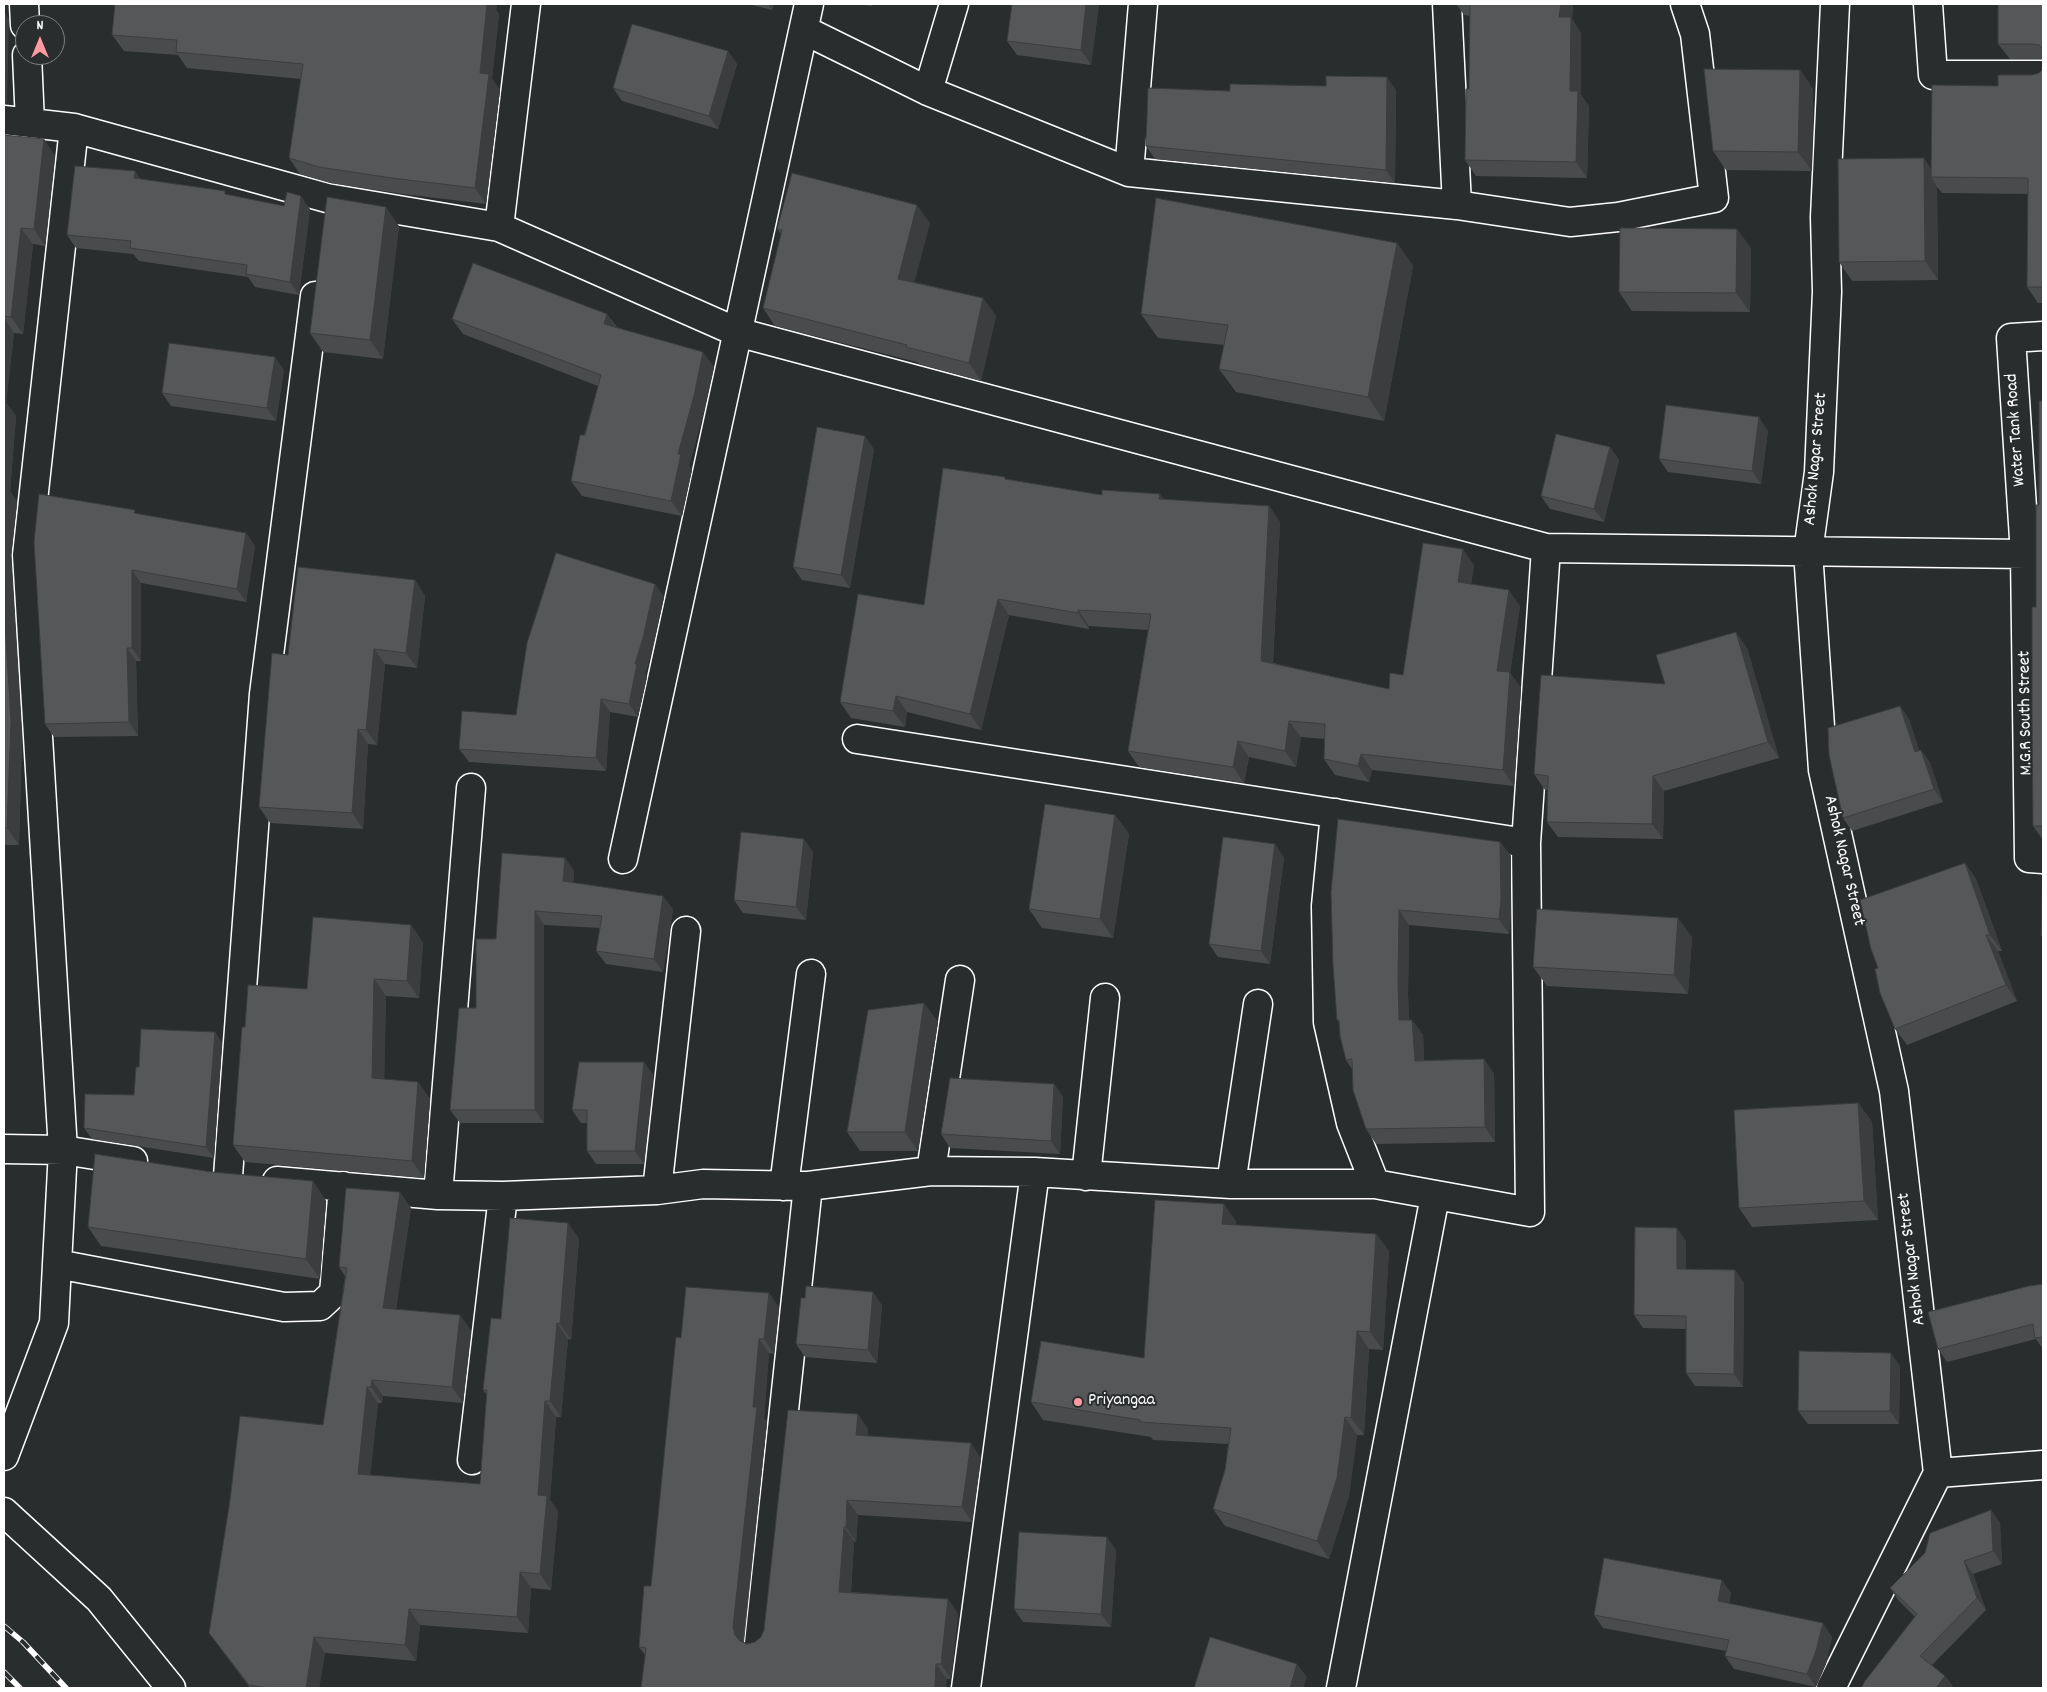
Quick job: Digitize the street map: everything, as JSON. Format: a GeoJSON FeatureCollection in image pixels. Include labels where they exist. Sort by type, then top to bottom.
{"type":"FeatureCollection","features":[{"type":"Feature","properties":{"kind":"street"},"geometry":{"type":"LineString","coordinates":[[499,227],[526,4]]}},
{"type":"Feature","properties":{"kind":"street"},"geometry":{"type":"LineString","coordinates":[[928,91],[954,4]]}},
{"type":"Feature","properties":{"kind":"street"},"geometry":{"type":"LineString","coordinates":[[1129,172],[1143,4]]}},
{"type":"Feature","properties":{"kind":"street"},"geometry":{"type":"LineString","coordinates":[[1447,4],[1457,205]]}},
{"type":"Feature","properties":{"kind":"street"},"geometry":{"type":"LineString","coordinates":[[623,859],[807,17],[928,91],[1129,172],[1457,205],[1570,222],[1618,216],[1714,198],[1696,34],[1685,4]]}},
{"type":"Feature","properties":{"kind":"street","name":"Ashok Nagar Street"},"geometry":{"type":"LineString","coordinates":[[1835,4],[1825,217],[1827,292],[1819,472],[1808,552],[1823,770],[1894,1091],[1938,1473]]}},
{"type":"Feature","properties":{"kind":"street"},"geometry":{"type":"LineString","coordinates":[[1928,4],[1933,75],[2043,75]]}},
{"type":"Feature","properties":{"kind":"street"},"geometry":{"type":"LineString","coordinates":[[26,65],[17,122],[74,128],[327,198],[499,227],[738,332],[1546,548],[1808,552],[2034,562]]}},
{"type":"Feature","properties":{"kind":"street"},"geometry":{"type":"LineString","coordinates":[[4,1456],[54,1324],[63,1150],[27,555],[74,128]]}},
{"type":"Feature","properties":{"kind":"street"},"geometry":{"type":"LineString","coordinates":[[323,227],[327,198]]}},
{"type":"Feature","properties":{"kind":"street"},"geometry":{"type":"LineString","coordinates":[[228,1176],[264,694],[317,276]]}},
{"type":"Feature","properties":{"kind":"street","name":"Water Tank Road"},"geometry":{"type":"LineString","coordinates":[[2034,562],[2012,338],[2043,336]]}},
{"type":"Feature","properties":{"kind":"street"},"geometry":{"type":"LineString","coordinates":[[199,1172],[438,1195],[503,1196],[658,1190],[703,1184],[796,1186],[931,1171],[1035,1172],[1231,1184],[1376,1184],[1530,1212],[1526,843],[1546,548]]}},
{"type":"Feature","properties":{"kind":"street","name":"M.G.R South Street"},"geometry":{"type":"LineString","coordinates":[[2034,562],[2029,858],[2043,859]]}},
{"type":"Feature","properties":{"kind":"street"},"geometry":{"type":"LineString","coordinates":[[857,739],[1526,843]]}},
{"type":"Feature","properties":{"kind":"street"},"geometry":{"type":"LineString","coordinates":[[438,1195],[471,788]]}},
{"type":"Feature","properties":{"kind":"street"},"geometry":{"type":"LineString","coordinates":[[1335,813],[1326,906],[1328,1022],[1350,1123],[1376,1184]]}},
{"type":"Feature","properties":{"kind":"street"},"geometry":{"type":"LineString","coordinates":[[658,1190],[686,931]]}},
{"type":"Feature","properties":{"kind":"street"},"geometry":{"type":"LineString","coordinates":[[759,1642],[811,974]]}},
{"type":"Feature","properties":{"kind":"street"},"geometry":{"type":"LineString","coordinates":[[931,1171],[960,980]]}},
{"type":"Feature","properties":{"kind":"street"},"geometry":{"type":"LineString","coordinates":[[1086,1176],[1105,998]]}},
{"type":"Feature","properties":{"kind":"street"},"geometry":{"type":"LineString","coordinates":[[1231,1184],[1258,1004]]}},
{"type":"Feature","properties":{"kind":"street"},"geometry":{"type":"LineString","coordinates":[[4,1148],[63,1150],[160,1165]]}},
{"type":"Feature","properties":{"kind":"street"},"geometry":{"type":"LineString","coordinates":[[966,1688],[1035,1172]]}},
{"type":"Feature","properties":{"kind":"street"},"geometry":{"type":"LineString","coordinates":[[57,1264],[284,1307],[320,1306],[334,1293],[343,1186]]}},
{"type":"Feature","properties":{"kind":"street"},"geometry":{"type":"LineString","coordinates":[[472,1460],[503,1196]]}},
{"type":"Feature","properties":{"kind":"street"},"geometry":{"type":"LineString","coordinates":[[1341,1688],[1435,1196]]}},
{"type":"Feature","properties":{"kind":"street"},"geometry":{"type":"LineString","coordinates":[[1831,1688],[1938,1473],[2043,1465]]}},
{"type":"Feature","properties":{"kind":"street"},"geometry":{"type":"LineString","coordinates":[[4,1512],[99,1599],[171,1688]]}},
{"type":"Feature","properties":{"kind":"building"},"geometry":{"type":"Polygon","coordinates":[[[115,4],[487,4],[480,73],[489,74],[475,188],[319,167],[289,158],[303,64],[176,52],[177,40],[112,35],[115,4]]]}},
{"type":"Feature","properties":{"kind":"building"},"geometry":{"type":"Polygon","coordinates":[[[1012,4],[1086,4],[1081,50],[1007,41],[1012,4]]]}},
{"type":"Feature","properties":{"kind":"building"},"geometry":{"type":"Polygon","coordinates":[[[1470,4],[1561,4],[1559,17],[1571,17],[1570,91],[1578,91],[1576,162],[1465,160],[1466,89],[1469,89],[1470,4]]]}},
{"type":"Feature","properties":{"kind":"building"},"geometry":{"type":"Polygon","coordinates":[[[1998,4],[2043,4],[2043,49],[2039,45],[2032,44],[1998,44],[1998,4]]]}},
{"type":"Feature","properties":{"kind":"building"},"geometry":{"type":"Polygon","coordinates":[[[632,24],[728,51],[709,116],[613,88],[632,24]]]}},
{"type":"Feature","properties":{"kind":"building"},"geometry":{"type":"Polygon","coordinates":[[[1704,69],[1800,70],[1798,152],[1713,151],[1704,69]]]}},
{"type":"Feature","properties":{"kind":"building"},"geometry":{"type":"Polygon","coordinates":[[[2043,69],[2043,287],[2027,287],[2028,178],[1931,177],[1932,85],[1998,86],[1998,75],[2032,75],[2039,73],[2043,69]]]}},
{"type":"Feature","properties":{"kind":"building"},"geometry":{"type":"Polygon","coordinates":[[[1326,76],[1387,77],[1386,170],[1146,146],[1148,88],[1230,91],[1230,84],[1326,86],[1326,76]]]}},
{"type":"Feature","properties":{"kind":"building"},"geometry":{"type":"Polygon","coordinates":[[[4,135],[44,139],[34,229],[21,228],[11,317],[4,316],[4,135]]]}},
{"type":"Feature","properties":{"kind":"building"},"geometry":{"type":"Polygon","coordinates":[[[1924,158],[1925,261],[1839,262],[1838,159],[1924,158]]]}},
{"type":"Feature","properties":{"kind":"building"},"geometry":{"type":"Polygon","coordinates":[[[75,166],[135,171],[134,178],[225,191],[225,194],[284,206],[287,192],[301,196],[290,282],[246,274],[247,265],[130,248],[131,241],[67,235],[75,166]]]}},
{"type":"Feature","properties":{"kind":"building"},"geometry":{"type":"Polygon","coordinates":[[[792,173],[917,205],[898,279],[983,298],[969,363],[763,308],[782,230],[777,229],[792,173]]]}},
{"type":"Feature","properties":{"kind":"building"},"geometry":{"type":"Polygon","coordinates":[[[327,197],[386,207],[370,340],[310,333],[327,197]]]}},
{"type":"Feature","properties":{"kind":"building"},"geometry":{"type":"Polygon","coordinates":[[[1156,198],[1397,243],[1368,397],[1219,369],[1228,325],[1141,314],[1156,198]]]}},
{"type":"Feature","properties":{"kind":"building"},"geometry":{"type":"Polygon","coordinates":[[[1620,228],[1737,229],[1736,293],[1619,292],[1620,228]]]}},
{"type":"Feature","properties":{"kind":"building"},"geometry":{"type":"Polygon","coordinates":[[[473,263],[607,314],[604,324],[703,352],[694,396],[678,454],[681,454],[671,501],[571,481],[580,435],[585,435],[601,375],[452,319],[473,263]]]}},
{"type":"Feature","properties":{"kind":"building"},"geometry":{"type":"Polygon","coordinates":[[[169,343],[275,357],[267,408],[162,393],[169,343]]]}},
{"type":"Feature","properties":{"kind":"building"},"geometry":{"type":"Polygon","coordinates":[[[2039,401],[2043,401],[2043,826],[2033,826],[2032,607],[2036,607],[2036,505],[2039,505],[2039,401]]]}},
{"type":"Feature","properties":{"kind":"building"},"geometry":{"type":"Polygon","coordinates":[[[1666,405],[1759,417],[1752,471],[1659,459],[1666,405]]]}},
{"type":"Feature","properties":{"kind":"building"},"geometry":{"type":"Polygon","coordinates":[[[817,427],[865,436],[841,575],[793,567],[817,427]]]}},
{"type":"Feature","properties":{"kind":"building"},"geometry":{"type":"Polygon","coordinates":[[[1556,434],[1610,447],[1594,509],[1541,496],[1556,434]]]}},
{"type":"Feature","properties":{"kind":"building"},"geometry":{"type":"Polygon","coordinates":[[[943,468],[1005,477],[1005,479],[1102,495],[1102,490],[1160,494],[1159,499],[1269,506],[1261,661],[1389,689],[1390,673],[1403,675],[1423,543],[1463,549],[1458,582],[1509,590],[1497,671],[1510,672],[1503,770],[1361,754],[1358,766],[1324,759],[1325,724],[1289,721],[1285,751],[1238,741],[1233,767],[1128,751],[1151,614],[1078,610],[1078,613],[998,599],[970,714],[896,696],[893,711],[840,702],[858,594],[924,605],[943,468]]]}},
{"type":"Feature","properties":{"kind":"building"},"geometry":{"type":"Polygon","coordinates":[[[39,494],[135,510],[134,513],[246,533],[237,589],[132,570],[132,648],[127,648],[129,722],[45,724],[34,542],[39,494]]]}},
{"type":"Feature","properties":{"kind":"building"},"geometry":{"type":"Polygon","coordinates":[[[556,553],[655,584],[635,664],[637,664],[629,704],[601,699],[596,758],[459,749],[462,711],[516,715],[527,643],[556,553]]]}},
{"type":"Feature","properties":{"kind":"building"},"geometry":{"type":"Polygon","coordinates":[[[298,567],[415,580],[406,653],[374,649],[366,730],[358,729],[352,813],[259,807],[272,653],[288,655],[298,567]]]}},
{"type":"Feature","properties":{"kind":"building"},"geometry":{"type":"Polygon","coordinates":[[[4,607],[11,721],[7,828],[4,828],[4,607]]]}},
{"type":"Feature","properties":{"kind":"building"},"geometry":{"type":"Polygon","coordinates":[[[1736,632],[1768,742],[1653,776],[1652,824],[1547,822],[1548,776],[1534,774],[1541,675],[1665,684],[1656,655],[1736,632]]]}},
{"type":"Feature","properties":{"kind":"building"},"geometry":{"type":"Polygon","coordinates":[[[1900,706],[1915,752],[1921,750],[1934,789],[1843,818],[1829,755],[1828,728],[1900,706]]]}},
{"type":"Feature","properties":{"kind":"building"},"geometry":{"type":"Polygon","coordinates":[[[1045,804],[1115,815],[1100,919],[1029,909],[1045,804]]]}},
{"type":"Feature","properties":{"kind":"building"},"geometry":{"type":"Polygon","coordinates":[[[1338,819],[1500,842],[1501,899],[1499,919],[1399,910],[1399,1020],[1412,1020],[1415,1061],[1484,1059],[1485,1127],[1366,1129],[1353,1090],[1352,1059],[1346,1060],[1340,1036],[1339,1020],[1337,1020],[1331,892],[1338,819]]]}},
{"type":"Feature","properties":{"kind":"building"},"geometry":{"type":"Polygon","coordinates":[[[741,832],[804,839],[796,907],[734,900],[741,832]]]}},
{"type":"Feature","properties":{"kind":"building"},"geometry":{"type":"Polygon","coordinates":[[[1223,837],[1275,844],[1261,951],[1209,944],[1223,837]]]}},
{"type":"Feature","properties":{"kind":"building"},"geometry":{"type":"Polygon","coordinates":[[[502,853],[565,858],[563,881],[663,896],[654,959],[596,951],[602,916],[535,911],[535,1110],[450,1110],[459,1008],[476,1008],[476,939],[496,939],[502,853]]]}},
{"type":"Feature","properties":{"kind":"building"},"geometry":{"type":"Polygon","coordinates":[[[2043,854],[2043,936],[2041,936],[2043,854]]]}},
{"type":"Feature","properties":{"kind":"building"},"geometry":{"type":"Polygon","coordinates":[[[1965,863],[1990,935],[1986,935],[2006,985],[1895,1029],[1880,993],[1875,969],[1878,968],[1871,949],[1860,900],[1965,863]]]}},
{"type":"Feature","properties":{"kind":"building"},"geometry":{"type":"Polygon","coordinates":[[[1537,909],[1678,918],[1674,975],[1533,967],[1537,909]]]}},
{"type":"Feature","properties":{"kind":"building"},"geometry":{"type":"Polygon","coordinates":[[[313,917],[411,925],[407,981],[374,979],[372,1078],[418,1082],[412,1161],[233,1145],[242,1027],[245,1027],[248,985],[307,989],[313,917]]]}},
{"type":"Feature","properties":{"kind":"building"},"geometry":{"type":"Polygon","coordinates":[[[924,1003],[905,1132],[847,1132],[868,1010],[924,1003]]]}},
{"type":"Feature","properties":{"kind":"building"},"geometry":{"type":"Polygon","coordinates":[[[141,1029],[215,1032],[206,1147],[84,1128],[85,1094],[134,1095],[136,1067],[139,1067],[141,1029]]]}},
{"type":"Feature","properties":{"kind":"building"},"geometry":{"type":"Polygon","coordinates":[[[579,1062],[644,1062],[635,1151],[587,1151],[587,1110],[572,1110],[579,1062]]]}},
{"type":"Feature","properties":{"kind":"building"},"geometry":{"type":"Polygon","coordinates":[[[950,1078],[1054,1084],[1051,1141],[941,1134],[950,1078]]]}},
{"type":"Feature","properties":{"kind":"building"},"geometry":{"type":"Polygon","coordinates":[[[1858,1103],[1864,1201],[1739,1208],[1734,1110],[1858,1103]]]}},
{"type":"Feature","properties":{"kind":"building"},"geometry":{"type":"Polygon","coordinates":[[[95,1154],[212,1172],[313,1181],[306,1259],[88,1227],[95,1154]]]}},
{"type":"Feature","properties":{"kind":"building"},"geometry":{"type":"Polygon","coordinates":[[[346,1188],[400,1192],[383,1308],[460,1315],[452,1387],[372,1380],[371,1387],[367,1387],[358,1474],[480,1484],[487,1390],[483,1390],[491,1318],[501,1319],[510,1218],[568,1223],[560,1324],[557,1323],[550,1401],[545,1401],[538,1495],[547,1496],[540,1574],[520,1572],[517,1617],[409,1609],[405,1645],[314,1637],[306,1688],[269,1688],[249,1685],[209,1633],[230,1500],[240,1416],[323,1425],[347,1268],[339,1267],[346,1188]]]}},
{"type":"Feature","properties":{"kind":"building"},"geometry":{"type":"Polygon","coordinates":[[[1155,1200],[1224,1204],[1222,1224],[1376,1234],[1370,1332],[1357,1331],[1351,1418],[1345,1417],[1337,1478],[1317,1541],[1213,1509],[1225,1470],[1231,1428],[1140,1422],[1140,1420],[1031,1402],[1041,1341],[1144,1358],[1155,1200]]]}},
{"type":"Feature","properties":{"kind":"building"},"geometry":{"type":"Polygon","coordinates":[[[1635,1227],[1677,1228],[1677,1269],[1735,1270],[1734,1374],[1686,1373],[1686,1316],[1634,1315],[1635,1227]]]}},
{"type":"Feature","properties":{"kind":"building"},"geometry":{"type":"Polygon","coordinates":[[[2043,1284],[2043,1337],[2035,1338],[2033,1324],[1938,1349],[1928,1312],[2043,1284]]]}},
{"type":"Feature","properties":{"kind":"building"},"geometry":{"type":"Polygon","coordinates":[[[806,1286],[873,1292],[868,1350],[796,1344],[801,1298],[805,1298],[806,1286]]]}},
{"type":"Feature","properties":{"kind":"building"},"geometry":{"type":"Polygon","coordinates":[[[686,1287],[769,1293],[764,1339],[759,1339],[753,1407],[757,1407],[733,1627],[735,1635],[740,1641],[747,1644],[755,1642],[761,1637],[764,1630],[788,1410],[858,1414],[856,1435],[971,1443],[962,1507],[847,1500],[839,1592],[948,1599],[941,1664],[936,1664],[935,1688],[641,1688],[646,1648],[639,1647],[644,1586],[651,1586],[676,1337],[681,1338],[686,1287]]]}},
{"type":"Feature","properties":{"kind":"building"},"geometry":{"type":"Polygon","coordinates":[[[1799,1351],[1891,1353],[1890,1411],[1798,1411],[1799,1351]]]}},
{"type":"Feature","properties":{"kind":"building"},"geometry":{"type":"Polygon","coordinates":[[[1991,1510],[1993,1551],[1964,1561],[1977,1598],[1920,1656],[1945,1676],[1936,1688],[1861,1688],[1917,1614],[1890,1588],[1925,1553],[1930,1533],[1991,1510]]]}},
{"type":"Feature","properties":{"kind":"building"},"geometry":{"type":"Polygon","coordinates":[[[1019,1532],[1107,1537],[1101,1614],[1014,1609],[1019,1532]]]}},
{"type":"Feature","properties":{"kind":"building"},"geometry":{"type":"Polygon","coordinates":[[[1604,1558],[1722,1580],[1718,1601],[1823,1623],[1816,1651],[1807,1674],[1725,1656],[1729,1640],[1594,1615],[1604,1558]]]}},
{"type":"Feature","properties":{"kind":"building"},"geometry":{"type":"Polygon","coordinates":[[[1210,1637],[1297,1664],[1290,1688],[1194,1688],[1210,1637]]]}},
{"type":"Feature","properties":{"kind":"railway"},"geometry":{"type":"LineString","coordinates":[[4,1626],[23,1642],[66,1688]]}},
{"type":"Feature","properties":{"kind":"railway"},"geometry":{"type":"LineString","coordinates":[[4,1672],[20,1688]]}},
{"type":"Feature","properties":{"kind":"place","name":"Priyangaa"},"geometry":{"type":"Point","coordinates":[1078,1402]}}]}
